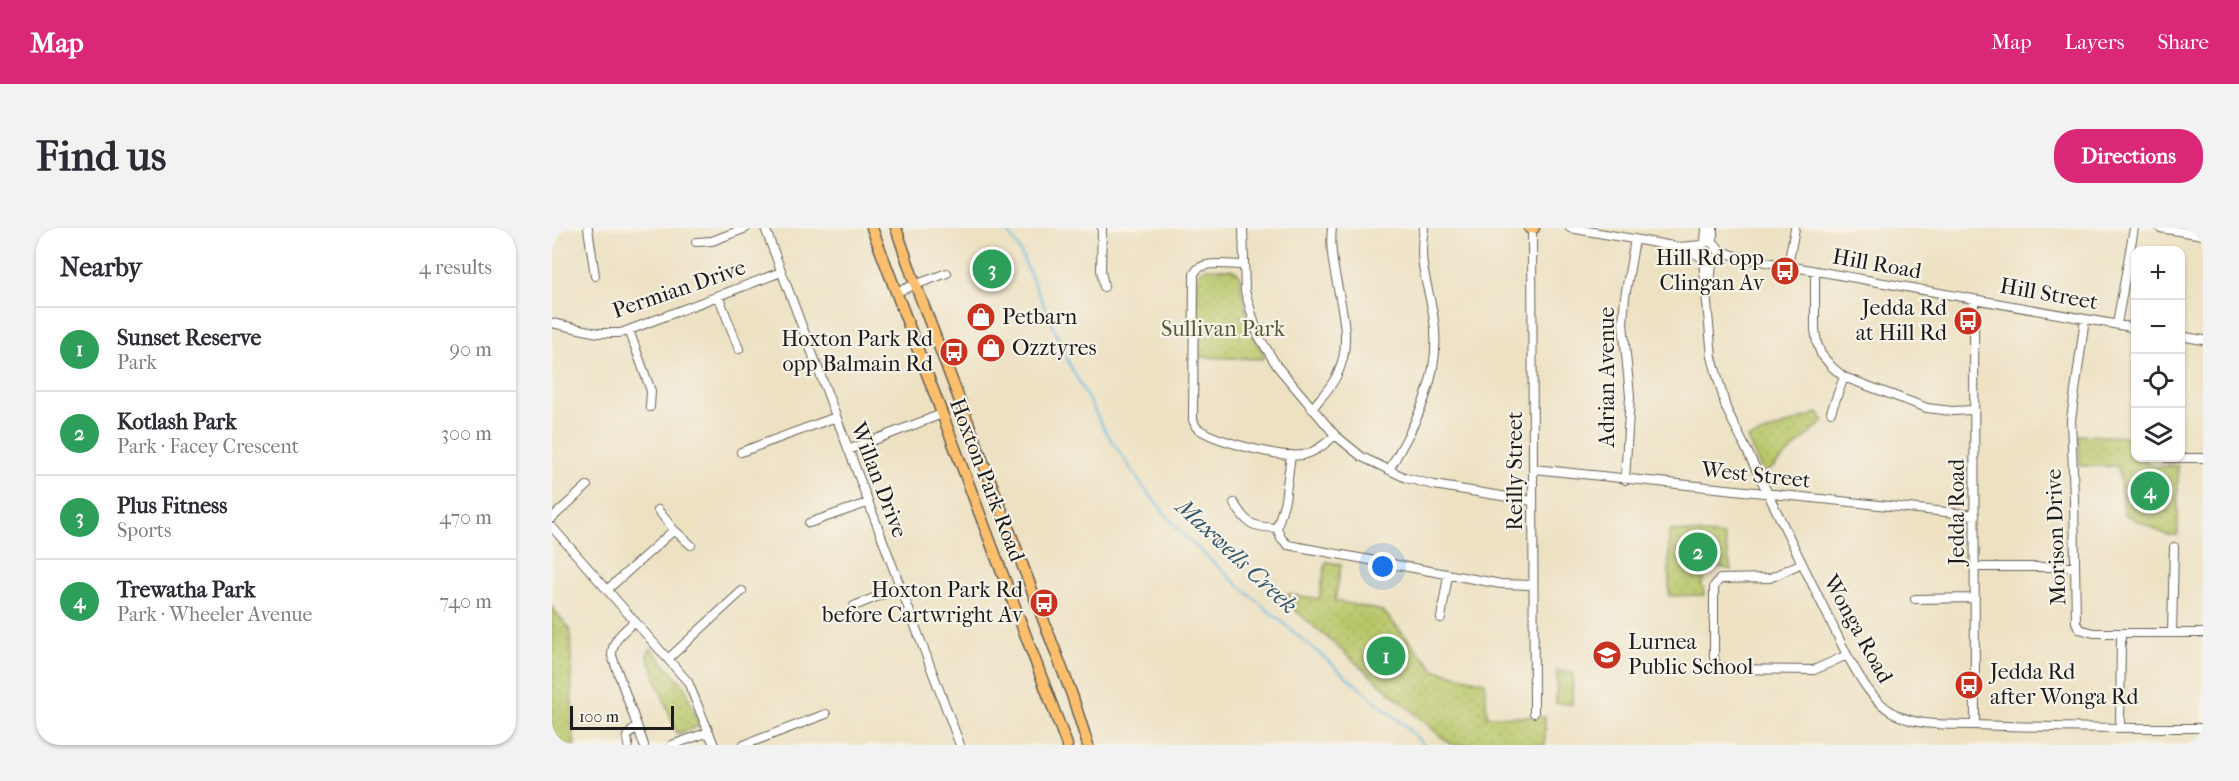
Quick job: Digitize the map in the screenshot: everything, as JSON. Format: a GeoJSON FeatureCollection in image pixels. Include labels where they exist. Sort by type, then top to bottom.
{"type":"FeatureCollection","features":[{"type":"Feature","properties":{"kind":"main road","name":"Hoxton Park Road"},"geometry":{"type":"LineString","coordinates":[[872,228],[1067,745]]}},
{"type":"Feature","properties":{"kind":"main road","name":"Hoxton Park Road"},"geometry":{"type":"LineString","coordinates":[[896,228],[915,285],[1069,687],[1088,745]]}},
{"type":"Feature","properties":{"kind":"street"},"geometry":{"type":"LineString","coordinates":[[588,228],[595,276]]}},
{"type":"Feature","properties":{"kind":"street"},"geometry":{"type":"LineString","coordinates":[[696,242],[712,242],[746,228]]}},
{"type":"Feature","properties":{"kind":"street","name":"Willan Drive"},"geometry":{"type":"LineString","coordinates":[[765,228],[960,745]]}},
{"type":"Feature","properties":{"kind":"street"},"geometry":{"type":"LineString","coordinates":[[1101,228],[1101,270],[1104,287]]}},
{"type":"Feature","properties":{"kind":"street"},"geometry":{"type":"LineString","coordinates":[[1243,228],[1243,265],[1247,301],[1258,334],[1273,360],[1335,435],[1362,457],[1406,478],[1426,484],[1533,501]]}},
{"type":"Feature","properties":{"kind":"street"},"geometry":{"type":"LineString","coordinates":[[1312,409],[1335,379],[1342,365],[1345,349],[1345,334],[1331,249],[1332,228]]}},
{"type":"Feature","properties":{"kind":"street"},"geometry":{"type":"LineString","coordinates":[[1389,470],[1420,413],[1432,373],[1435,332],[1421,263],[1424,228]]}},
{"type":"Feature","properties":{"kind":"street","name":"Reilly Street"},"geometry":{"type":"LineString","coordinates":[[1532,228],[1533,713]]}},
{"type":"Feature","properties":{"kind":"street","name":"Hill Road"},"geometry":{"type":"LineString","coordinates":[[1570,228],[1974,299]]}},
{"type":"Feature","properties":{"kind":"street","name":"Wonga Road"},"geometry":{"type":"LineString","coordinates":[[1706,228],[1709,252]]}},
{"type":"Feature","properties":{"kind":"street","name":"Wonga Road"},"geometry":{"type":"LineString","coordinates":[[1713,228],[1709,252],[1708,299],[1710,338],[1721,393],[1733,425],[1847,655],[1862,683],[1871,694],[1897,715],[1916,722],[2203,728]]}},
{"type":"Feature","properties":{"kind":"street"},"geometry":{"type":"LineString","coordinates":[[1788,266],[1795,228]]}},
{"type":"Feature","properties":{"kind":"street"},"geometry":{"type":"LineString","coordinates":[[2131,327],[2117,324],[2134,228]]}},
{"type":"Feature","properties":{"kind":"street"},"geometry":{"type":"LineString","coordinates":[[2163,228],[2203,235]]}},
{"type":"Feature","properties":{"kind":"street","name":"Adrian Avenue"},"geometry":{"type":"LineString","coordinates":[[1624,480],[1630,396],[1623,323],[1635,239]]}},
{"type":"Feature","properties":{"kind":"street"},"geometry":{"type":"LineString","coordinates":[[1243,265],[1202,265],[1196,269],[1194,274],[1194,423],[1200,430],[1223,440],[1291,455],[1311,452],[1322,447],[1335,435]]}},
{"type":"Feature","properties":{"kind":"street"},"geometry":{"type":"LineString","coordinates":[[1815,271],[1817,343],[1827,361],[1844,377],[1927,408],[1952,411],[1974,410]]}},
{"type":"Feature","properties":{"kind":"street","name":"Permian Drive"},"geometry":{"type":"LineString","coordinates":[[552,322],[598,333],[621,333],[781,272]]}},
{"type":"Feature","properties":{"kind":"street"},"geometry":{"type":"LineString","coordinates":[[896,292],[947,273]]}},
{"type":"Feature","properties":{"kind":"street"},"geometry":{"type":"LineString","coordinates":[[718,295],[739,349]]}},
{"type":"Feature","properties":{"kind":"street","name":"Hill Street"},"geometry":{"type":"LineString","coordinates":[[1974,299],[2117,324]]}},
{"type":"Feature","properties":{"kind":"street","name":"Jedda Road"},"geometry":{"type":"LineString","coordinates":[[1974,299],[1975,725]]}},
{"type":"Feature","properties":{"kind":"street","name":"Morison Drive"},"geometry":{"type":"LineString","coordinates":[[2085,319],[2071,420],[2076,622],[2079,628],[2094,633],[2203,633]]}},
{"type":"Feature","properties":{"kind":"street"},"geometry":{"type":"LineString","coordinates":[[629,330],[651,392],[650,406]]}},
{"type":"Feature","properties":{"kind":"street"},"geometry":{"type":"LineString","coordinates":[[2185,337],[2203,340]]}},
{"type":"Feature","properties":{"kind":"street"},"geometry":{"type":"LineString","coordinates":[[1831,412],[1844,377]]}},
{"type":"Feature","properties":{"kind":"street"},"geometry":{"type":"LineString","coordinates":[[848,450],[942,414]]}},
{"type":"Feature","properties":{"kind":"street"},"geometry":{"type":"LineString","coordinates":[[741,452],[836,417]]}},
{"type":"Feature","properties":{"kind":"street"},"geometry":{"type":"LineString","coordinates":[[1291,455],[1285,500],[1277,528],[1284,542],[1293,547],[1504,585],[1533,585]]}},
{"type":"Feature","properties":{"kind":"street"},"geometry":{"type":"LineString","coordinates":[[2185,458],[2203,458]]}},
{"type":"Feature","properties":{"kind":"street","name":"West Street"},"geometry":{"type":"LineString","coordinates":[[1534,469],[1975,515]]}},
{"type":"Feature","properties":{"kind":"street"},"geometry":{"type":"LineString","coordinates":[[552,518],[587,486]]}},
{"type":"Feature","properties":{"kind":"street"},"geometry":{"type":"LineString","coordinates":[[808,523],[867,503]]}},
{"type":"Feature","properties":{"kind":"street"},"geometry":{"type":"LineString","coordinates":[[1234,503],[1240,513],[1256,527],[1277,528]]}},
{"type":"Feature","properties":{"kind":"street"},"geometry":{"type":"LineString","coordinates":[[658,510],[691,546]]}},
{"type":"Feature","properties":{"kind":"street"},"geometry":{"type":"LineString","coordinates":[[552,527],[688,682],[714,745]]}},
{"type":"Feature","properties":{"kind":"street"},"geometry":{"type":"LineString","coordinates":[[608,589],[674,530]]}},
{"type":"Feature","properties":{"kind":"street"},"geometry":{"type":"LineString","coordinates":[[2172,633],[2174,547]]}},
{"type":"Feature","properties":{"kind":"street"},"geometry":{"type":"LineString","coordinates":[[1802,562],[1770,578],[1720,579],[1714,586],[1716,665],[1726,669],[1814,670],[1847,655]]}},
{"type":"Feature","properties":{"kind":"street"},"geometry":{"type":"LineString","coordinates":[[1975,567],[2075,567]]}},
{"type":"Feature","properties":{"kind":"street"},"geometry":{"type":"LineString","coordinates":[[1441,618],[1448,575]]}},
{"type":"Feature","properties":{"kind":"street"},"geometry":{"type":"LineString","coordinates":[[854,606],[901,587]]}},
{"type":"Feature","properties":{"kind":"street"},"geometry":{"type":"LineString","coordinates":[[669,658],[742,591]]}},
{"type":"Feature","properties":{"kind":"street"},"geometry":{"type":"LineString","coordinates":[[1916,599],[1975,598]]}},
{"type":"Feature","properties":{"kind":"street"},"geometry":{"type":"LineString","coordinates":[[635,621],[615,640],[612,656],[644,745]]}},
{"type":"Feature","properties":{"kind":"street"},"geometry":{"type":"LineString","coordinates":[[2120,728],[2121,634]]}},
{"type":"Feature","properties":{"kind":"street"},"geometry":{"type":"LineString","coordinates":[[744,745],[826,714]]}},
{"type":"Feature","properties":{"kind":"street"},"geometry":{"type":"LineString","coordinates":[[628,745],[627,736],[637,726]]}},
{"type":"Feature","properties":{"kind":"street"},"geometry":{"type":"LineString","coordinates":[[672,745],[709,732]]}},
{"type":"Feature","properties":{"kind":"green space","name":"Sullivan Park"},"geometry":{"type":"Polygon","coordinates":[[[1205,268],[1232,269],[1239,274],[1250,325],[1265,356],[1262,359],[1197,357],[1196,286],[1199,272],[1205,268]]]}},
{"type":"Feature","properties":{"kind":"green space"},"geometry":{"type":"Polygon","coordinates":[[[1818,413],[1824,421],[1771,469],[1763,473],[1747,439],[1818,413]]]}},
{"type":"Feature","properties":{"kind":"green space"},"geometry":{"type":"Polygon","coordinates":[[[2079,435],[2131,437],[2131,462],[2147,462],[2159,467],[2178,466],[2178,535],[2167,535],[2124,514],[2118,466],[2080,466],[2079,435]]]}},
{"type":"Feature","properties":{"kind":"green space"},"geometry":{"type":"Polygon","coordinates":[[[1669,530],[1724,536],[1731,570],[1720,567],[1707,572],[1702,583],[1704,595],[1669,596],[1669,530]]]}},
{"type":"Feature","properties":{"kind":"green space"},"geometry":{"type":"Polygon","coordinates":[[[1326,562],[1341,564],[1335,601],[1383,611],[1435,670],[1485,682],[1487,716],[1545,717],[1545,745],[1451,745],[1288,604],[1288,594],[1319,599],[1326,562]]]}},
{"type":"Feature","properties":{"kind":"green space"},"geometry":{"type":"Polygon","coordinates":[[[552,607],[570,629],[575,745],[552,745],[552,607]]]}},
{"type":"Feature","properties":{"kind":"green space"},"geometry":{"type":"Polygon","coordinates":[[[651,648],[685,687],[699,726],[677,734],[647,655],[651,648]]]}},
{"type":"Feature","properties":{"kind":"green space"},"geometry":{"type":"Polygon","coordinates":[[[1557,671],[1573,672],[1572,704],[1556,703],[1557,671]]]}},
{"type":"Feature","properties":{"kind":"waterway","name":"Maxwells Creek"},"geometry":{"type":"LineString","coordinates":[[1005,228],[1019,249],[1070,365],[1104,429],[1143,487],[1182,534],[1237,584],[1405,726],[1424,745]]}},
{"type":"Feature","properties":{"kind":"place","name":"Plus Fitness"},"geometry":{"type":"Point","coordinates":[992,269]}},
{"type":"Feature","properties":{"kind":"place","name":"Hill Rd opp Clingan Av"},"geometry":{"type":"Point","coordinates":[1785,271]}},
{"type":"Feature","properties":{"kind":"place","name":"Petbarn"},"geometry":{"type":"Point","coordinates":[981,317]}},
{"type":"Feature","properties":{"kind":"place","name":"Jedda Rd at Hill Rd"},"geometry":{"type":"Point","coordinates":[1968,321]}},
{"type":"Feature","properties":{"kind":"place","name":"Ozztyres"},"geometry":{"type":"Point","coordinates":[991,348]}},
{"type":"Feature","properties":{"kind":"place","name":"Hoxton Park Rd opp Balmain Rd"},"geometry":{"type":"Point","coordinates":[954,352]}},
{"type":"Feature","properties":{"kind":"place","name":"Trewatha Park"},"geometry":{"type":"Point","coordinates":[2150,491]}},
{"type":"Feature","properties":{"kind":"place","name":"Kotlash Park"},"geometry":{"type":"Point","coordinates":[1698,552]}},
{"type":"Feature","properties":{"kind":"place","name":"Hoxton Park Rd before Cartwright Av"},"geometry":{"type":"Point","coordinates":[1044,603]}},
{"type":"Feature","properties":{"kind":"place","name":"Lurnea Public School"},"geometry":{"type":"Point","coordinates":[1607,655]}},
{"type":"Feature","properties":{"kind":"place","name":"Sunset Reserve"},"geometry":{"type":"Point","coordinates":[1386,656]}},
{"type":"Feature","properties":{"kind":"place","name":"Jedda Rd after Wonga Rd"},"geometry":{"type":"Point","coordinates":[1969,685]}}]}
